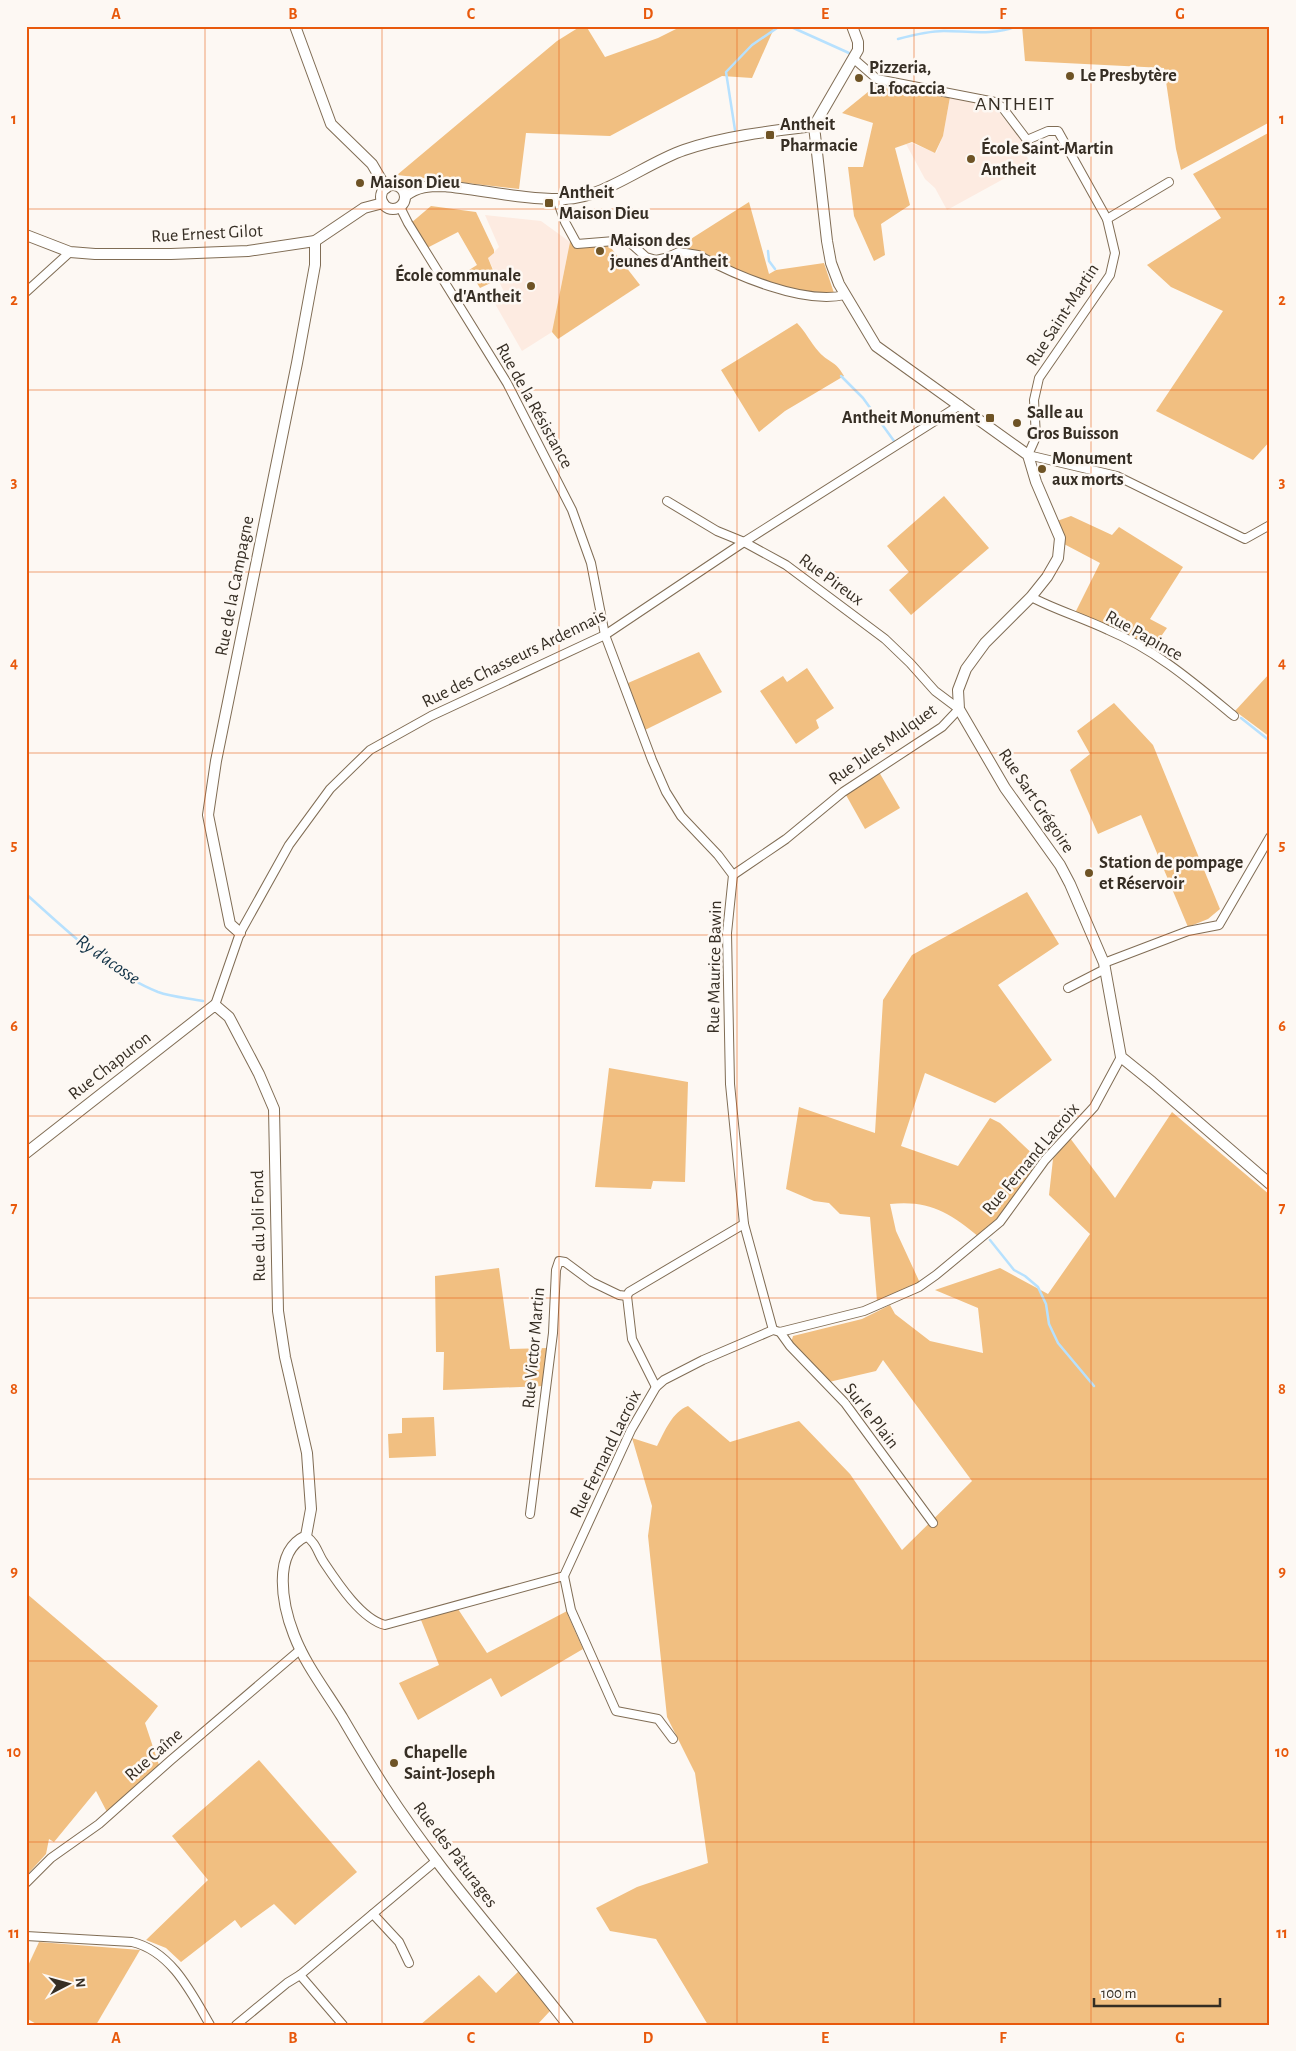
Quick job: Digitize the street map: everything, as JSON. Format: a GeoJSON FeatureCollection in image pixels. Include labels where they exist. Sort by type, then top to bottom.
{"type":"FeatureCollection","features":[{"type":"Feature","properties":{"kind":"street"},"geometry":{"type":"LineString","coordinates":[[295,26],[331,124],[372,164],[386,188]]}},
{"type":"Feature","properties":{"kind":"street"},"geometry":{"type":"LineString","coordinates":[[852,26],[858,42],[854,59],[814,126],[826,242],[831,263],[846,295],[876,346],[1028,455],[1116,476],[1245,540],[1270,525]]}},
{"type":"Feature","properties":{"kind":"street","name":"Rue Saint-Martin"},"geometry":{"type":"LineString","coordinates":[[854,59],[876,79],[995,102],[1002,106],[1028,140],[1048,130],[1058,131],[1107,219],[1115,254],[1110,274],[1040,378],[1034,400],[1036,437],[1028,455]]}},
{"type":"Feature","properties":{"kind":"street"},"geometry":{"type":"LineString","coordinates":[[405,196],[398,186],[386,188],[381,195],[383,203],[389,208],[400,207],[405,196],[414,189],[426,186],[444,186],[557,199],[590,194],[611,186],[643,167],[684,150],[747,135],[814,126]]}},
{"type":"Feature","properties":{"kind":"street"},"geometry":{"type":"LineString","coordinates":[[1107,219],[1169,182]]}},
{"type":"Feature","properties":{"kind":"street"},"geometry":{"type":"LineString","coordinates":[[557,199],[565,222],[577,244],[627,240],[646,258],[665,258],[679,252],[687,252],[698,255],[766,286],[794,293],[828,297],[846,295]]}},
{"type":"Feature","properties":{"kind":"street","name":"Rue Ernest Gilot"},"geometry":{"type":"LineString","coordinates":[[26,235],[70,252],[180,254],[248,251],[315,241],[364,208],[383,203]]}},
{"type":"Feature","properties":{"kind":"street","name":"Rue de la Résistance"},"geometry":{"type":"LineString","coordinates":[[400,207],[507,383],[572,510],[591,564],[605,635]]}},
{"type":"Feature","properties":{"kind":"street","name":"Rue de la Campagne"},"geometry":{"type":"LineString","coordinates":[[240,933],[230,924],[208,815],[216,761],[297,363],[315,265],[315,241]]}},
{"type":"Feature","properties":{"kind":"street"},"geometry":{"type":"LineString","coordinates":[[26,292],[70,252]]}},
{"type":"Feature","properties":{"kind":"street","name":"Rue des Chasseurs Ardennais"},"geometry":{"type":"LineString","coordinates":[[240,933],[284,853],[319,802],[342,775],[370,750],[431,716],[605,635],[744,542],[960,405]]}},
{"type":"Feature","properties":{"kind":"street","name":"Rue Jules Mulquet"},"geometry":{"type":"LineString","coordinates":[[733,875],[786,838],[858,782],[942,727],[959,709],[958,690],[966,669],[985,643],[1031,597],[1047,577],[1058,558],[1060,538],[1036,482],[1028,455]]}},
{"type":"Feature","properties":{"kind":"street","name":"Rue Pireux"},"geometry":{"type":"LineString","coordinates":[[666,501],[717,531],[744,542],[786,565],[885,639],[935,691],[959,709]]}},
{"type":"Feature","properties":{"kind":"street","name":"Rue Papince"},"geometry":{"type":"LineString","coordinates":[[1031,597],[1109,630],[1139,645],[1167,662],[1234,716]]}},
{"type":"Feature","properties":{"kind":"street"},"geometry":{"type":"LineString","coordinates":[[605,635],[666,792],[681,816],[718,855],[733,875]]}},
{"type":"Feature","properties":{"kind":"street","name":"Rue Sart Grégoire"},"geometry":{"type":"LineString","coordinates":[[959,709],[1005,788],[1060,865],[1104,966],[1120,1057]]}},
{"type":"Feature","properties":{"kind":"street"},"geometry":{"type":"LineString","coordinates":[[1068,988],[1104,966],[1188,930],[1219,925],[1270,837]]}},
{"type":"Feature","properties":{"kind":"street","name":"Rue Maurice Bawin"},"geometry":{"type":"LineString","coordinates":[[733,875],[727,933],[730,1084],[744,1224],[776,1331]]}},
{"type":"Feature","properties":{"kind":"street"},"geometry":{"type":"LineString","coordinates":[[215,1005],[240,933]]}},
{"type":"Feature","properties":{"kind":"street","name":"Rue Chapuron"},"geometry":{"type":"LineString","coordinates":[[26,1153],[215,1005]]}},
{"type":"Feature","properties":{"kind":"street","name":"Rue du Joli Fond"},"geometry":{"type":"LineString","coordinates":[[215,1005],[230,1017],[274,1108],[277,1302],[285,1357],[307,1453],[311,1508],[306,1536]]}},
{"type":"Feature","properties":{"kind":"street"},"geometry":{"type":"LineString","coordinates":[[1120,1057],[1246,1161],[1270,1184]]}},
{"type":"Feature","properties":{"kind":"street","name":"Rue Fernand Lacroix"},"geometry":{"type":"LineString","coordinates":[[564,1576],[631,1430],[656,1387],[664,1380],[703,1360],[776,1331],[864,1311],[919,1288],[936,1276],[1005,1217],[1045,1160],[1094,1107],[1120,1057]]}},
{"type":"Feature","properties":{"kind":"street"},"geometry":{"type":"LineString","coordinates":[[656,1387],[632,1339],[627,1296],[629,1292],[744,1224]]}},
{"type":"Feature","properties":{"kind":"street","name":"Rue Victor Martin"},"geometry":{"type":"LineString","coordinates":[[530,1514],[553,1333],[556,1270],[559,1261],[565,1262],[608,1290],[627,1296]]}},
{"type":"Feature","properties":{"kind":"street","name":"Sur le Plain"},"geometry":{"type":"LineString","coordinates":[[776,1331],[844,1403],[933,1524]]}},
{"type":"Feature","properties":{"kind":"street"},"geometry":{"type":"LineString","coordinates":[[306,1536],[314,1542],[323,1560],[363,1613],[375,1623],[385,1625],[564,1576],[571,1610],[616,1711],[658,1720],[673,1739]]}},
{"type":"Feature","properties":{"kind":"street","name":"Rue des Pâturages"},"geometry":{"type":"LineString","coordinates":[[306,1536],[297,1540],[290,1548],[283,1568],[290,1619],[301,1649],[386,1789],[437,1860],[568,2025]]}},
{"type":"Feature","properties":{"kind":"street","name":"Rue Caîne"},"geometry":{"type":"LineString","coordinates":[[26,1883],[51,1858],[99,1824],[301,1649]]}},
{"type":"Feature","properties":{"kind":"street"},"geometry":{"type":"LineString","coordinates":[[236,2025],[286,1983],[300,1975],[437,1860]]}},
{"type":"Feature","properties":{"kind":"street"},"geometry":{"type":"LineString","coordinates":[[373,1914],[399,1942],[409,1963]]}},
{"type":"Feature","properties":{"kind":"street"},"geometry":{"type":"LineString","coordinates":[[26,1936],[132,1942],[145,1945],[158,1954],[182,1977],[210,2025]]}},
{"type":"Feature","properties":{"kind":"street"},"geometry":{"type":"LineString","coordinates":[[300,1975],[343,2025]]}},
{"type":"Feature","properties":{"kind":"shaded area"},"geometry":{"type":"Polygon","coordinates":[[[581,26],[586,26],[605,57],[658,38],[682,26],[775,26],[752,78],[722,76],[610,136],[526,133],[519,189],[397,175],[557,41],[581,26]]]}},
{"type":"Feature","properties":{"kind":"shaded area"},"geometry":{"type":"Polygon","coordinates":[[[1022,26],[1270,26],[1270,122],[1181,170],[1164,68],[1025,61],[1022,26]]]}},
{"type":"Feature","properties":{"kind":"shaded area"},"geometry":{"type":"Polygon","coordinates":[[[879,83],[950,97],[943,136],[935,153],[912,142],[895,148],[910,205],[881,224],[885,255],[874,261],[854,216],[848,167],[863,167],[873,123],[842,113],[879,83]]]}},
{"type":"Feature","properties":{"kind":"shaded area","name":"École Saint-Martin Antheit"},"geometry":{"type":"Polygon","coordinates":[[[950,97],[994,106],[1026,146],[1022,148],[1031,164],[947,210],[935,188],[925,179],[906,144],[912,143],[936,153],[943,136],[950,97]]]}},
{"type":"Feature","properties":{"kind":"shaded area"},"geometry":{"type":"Polygon","coordinates":[[[1270,132],[1270,441],[1253,460],[1156,411],[1223,311],[1171,287],[1147,265],[1221,218],[1193,174],[1270,132]]]}},
{"type":"Feature","properties":{"kind":"shaded area"},"geometry":{"type":"Polygon","coordinates":[[[749,202],[769,274],[776,270],[824,263],[834,293],[793,290],[732,269],[698,252],[675,249],[749,202]]]}},
{"type":"Feature","properties":{"kind":"shaded area"},"geometry":{"type":"Polygon","coordinates":[[[431,206],[476,212],[494,250],[494,253],[488,258],[497,280],[480,288],[469,270],[477,265],[458,232],[427,248],[411,223],[431,206]]]}},
{"type":"Feature","properties":{"kind":"shaded area","name":"École communale d'Antheit"},"geometry":{"type":"Polygon","coordinates":[[[485,215],[541,221],[570,242],[552,332],[522,351],[494,302],[504,292],[488,258],[499,247],[485,215]]]}},
{"type":"Feature","properties":{"kind":"shaded area"},"geometry":{"type":"Polygon","coordinates":[[[570,242],[608,244],[640,285],[558,339],[552,332],[570,242]]]}},
{"type":"Feature","properties":{"kind":"shaded area"},"geometry":{"type":"Polygon","coordinates":[[[797,323],[819,352],[835,364],[844,376],[785,411],[759,432],[721,370],[797,323]]]}},
{"type":"Feature","properties":{"kind":"shaded area"},"geometry":{"type":"Polygon","coordinates":[[[944,496],[989,548],[911,615],[889,590],[909,572],[887,546],[944,496]]]}},
{"type":"Feature","properties":{"kind":"shaded area"},"geometry":{"type":"Polygon","coordinates":[[[1071,516],[1112,535],[1119,527],[1183,567],[1150,619],[1167,628],[1152,649],[1136,639],[1075,613],[1100,563],[1064,544],[1057,521],[1071,516]]]}},
{"type":"Feature","properties":{"kind":"shaded area"},"geometry":{"type":"Polygon","coordinates":[[[699,652],[722,692],[645,730],[628,683],[699,652]]]}},
{"type":"Feature","properties":{"kind":"shaded area"},"geometry":{"type":"Polygon","coordinates":[[[807,668],[834,708],[816,720],[819,728],[796,744],[760,691],[783,676],[787,682],[807,668]]]}},
{"type":"Feature","properties":{"kind":"shaded area"},"geometry":{"type":"Polygon","coordinates":[[[1270,673],[1270,737],[1235,711],[1270,673]]]}},
{"type":"Feature","properties":{"kind":"shaded area"},"geometry":{"type":"Polygon","coordinates":[[[1114,703],[1153,745],[1220,909],[1208,919],[1188,927],[1141,815],[1098,834],[1070,770],[1090,754],[1077,731],[1114,703]]]}},
{"type":"Feature","properties":{"kind":"shaded area"},"geometry":{"type":"Polygon","coordinates":[[[879,772],[900,808],[865,829],[846,795],[879,772]]]}},
{"type":"Feature","properties":{"kind":"shaded area"},"geometry":{"type":"Polygon","coordinates":[[[1027,892],[1059,944],[998,985],[1052,1060],[995,1103],[925,1073],[901,1146],[958,1166],[990,1118],[1000,1123],[1040,1161],[1007,1208],[979,1237],[958,1221],[938,1210],[916,1204],[890,1204],[896,1231],[920,1283],[877,1301],[870,1217],[840,1214],[829,1203],[814,1201],[786,1189],[799,1107],[875,1133],[883,1000],[912,955],[1027,892]]]}},
{"type":"Feature","properties":{"kind":"shaded area"},"geometry":{"type":"Polygon","coordinates":[[[609,1068],[688,1082],[685,1182],[653,1181],[651,1189],[595,1187],[609,1068]]]}},
{"type":"Feature","properties":{"kind":"shaded area"},"geometry":{"type":"Polygon","coordinates":[[[1172,1112],[1270,1195],[1270,2025],[708,2025],[656,1939],[610,1931],[596,1908],[637,1887],[708,1863],[695,1773],[667,1717],[648,1536],[652,1506],[632,1438],[657,1446],[673,1417],[688,1406],[730,1442],[799,1421],[850,1474],[902,1550],[972,1481],[883,1360],[876,1371],[829,1382],[791,1343],[793,1336],[862,1319],[890,1305],[895,1314],[930,1341],[983,1353],[978,1308],[935,1290],[1000,1268],[1048,1294],[1090,1234],[1049,1195],[1053,1159],[1070,1138],[1115,1198],[1172,1112]]]}},
{"type":"Feature","properties":{"kind":"shaded area"},"geometry":{"type":"Polygon","coordinates":[[[499,1268],[510,1349],[547,1348],[544,1386],[443,1390],[444,1352],[436,1352],[435,1276],[499,1268]]]}},
{"type":"Feature","properties":{"kind":"shaded area"},"geometry":{"type":"Polygon","coordinates":[[[434,1417],[436,1456],[389,1458],[388,1434],[402,1433],[402,1418],[434,1417]]]}},
{"type":"Feature","properties":{"kind":"shaded area"},"geometry":{"type":"Polygon","coordinates":[[[26,1593],[158,1706],[145,1723],[159,1765],[107,1812],[96,1791],[54,1842],[49,1839],[46,1854],[26,1876],[26,1593]]]}},
{"type":"Feature","properties":{"kind":"shaded area"},"geometry":{"type":"Polygon","coordinates":[[[458,1609],[487,1653],[569,1610],[568,1615],[583,1649],[501,1697],[491,1678],[418,1720],[399,1683],[439,1665],[421,1620],[458,1609]]]}},
{"type":"Feature","properties":{"kind":"shaded area"},"geometry":{"type":"Polygon","coordinates":[[[259,1760],[357,1872],[295,1925],[274,1904],[241,1928],[235,1920],[181,1962],[166,1948],[146,1940],[208,1880],[172,1836],[259,1760]]]}},
{"type":"Feature","properties":{"kind":"shaded area"},"geometry":{"type":"Polygon","coordinates":[[[39,1942],[140,1950],[96,2025],[38,2025],[26,2018],[26,1970],[39,1942]]]}},
{"type":"Feature","properties":{"kind":"shaded area"},"geometry":{"type":"Polygon","coordinates":[[[520,1970],[550,2011],[537,2025],[420,2025],[479,1975],[496,1993],[520,1970]]]}},
{"type":"Feature","properties":{"kind":"waterway"},"geometry":{"type":"LineString","coordinates":[[735,130],[726,72],[752,45],[780,26]]}},
{"type":"Feature","properties":{"kind":"waterway"},"geometry":{"type":"LineString","coordinates":[[789,26],[849,53]]}},
{"type":"Feature","properties":{"kind":"waterway"},"geometry":{"type":"LineString","coordinates":[[898,39],[932,32],[990,32],[1017,26]]}},
{"type":"Feature","properties":{"kind":"waterway"},"geometry":{"type":"LineString","coordinates":[[768,251],[769,261],[775,269]]}},
{"type":"Feature","properties":{"kind":"waterway"},"geometry":{"type":"LineString","coordinates":[[841,376],[863,398],[894,441]]}},
{"type":"Feature","properties":{"kind":"waterway"},"geometry":{"type":"LineString","coordinates":[[1241,718],[1270,741]]}},
{"type":"Feature","properties":{"kind":"waterway","name":"Ry d'acosse"},"geometry":{"type":"LineString","coordinates":[[26,894],[88,949],[123,974],[158,992],[203,1001]]}},
{"type":"Feature","properties":{"kind":"waterway"},"geometry":{"type":"LineString","coordinates":[[990,1240],[1014,1270],[1038,1287],[1046,1304],[1049,1324],[1058,1343],[1094,1386]]}},
{"type":"Feature","properties":{"kind":"place","name":"Le Presbytère"},"geometry":{"type":"Point","coordinates":[1070,76]}},
{"type":"Feature","properties":{"kind":"place","name":"Pizzeria, La focaccia"},"geometry":{"type":"Point","coordinates":[859,78]}},
{"type":"Feature","properties":{"kind":"place","name":"Antheit Pharmacie"},"geometry":{"type":"Point","coordinates":[770,135]}},
{"type":"Feature","properties":{"kind":"place","name":"École Saint-Martin Antheit"},"geometry":{"type":"Point","coordinates":[971,159]}},
{"type":"Feature","properties":{"kind":"place","name":"Maison Dieu"},"geometry":{"type":"Point","coordinates":[360,183]}},
{"type":"Feature","properties":{"kind":"place","name":"Antheit Maison Dieu"},"geometry":{"type":"Point","coordinates":[549,203]}},
{"type":"Feature","properties":{"kind":"place","name":"Maison des jeunes d'Antheit"},"geometry":{"type":"Point","coordinates":[600,251]}},
{"type":"Feature","properties":{"kind":"place","name":"École communale d'Antheit"},"geometry":{"type":"Point","coordinates":[531,286]}},
{"type":"Feature","properties":{"kind":"place","name":"Antheit Monument"},"geometry":{"type":"Point","coordinates":[990,418]}},
{"type":"Feature","properties":{"kind":"place","name":"Salle au Gros Buisson"},"geometry":{"type":"Point","coordinates":[1017,423]}},
{"type":"Feature","properties":{"kind":"place","name":"Monument aux morts"},"geometry":{"type":"Point","coordinates":[1042,469]}},
{"type":"Feature","properties":{"kind":"place","name":"Station de pompage et Réservoir"},"geometry":{"type":"Point","coordinates":[1089,873]}},
{"type":"Feature","properties":{"kind":"place","name":"Chapelle Saint-Joseph"},"geometry":{"type":"Point","coordinates":[394,1763]}},
{"type":"Feature","properties":{"kind":"district","name":"ANTHEIT"},"geometry":{"type":"Point","coordinates":[1015,104]}}]}
